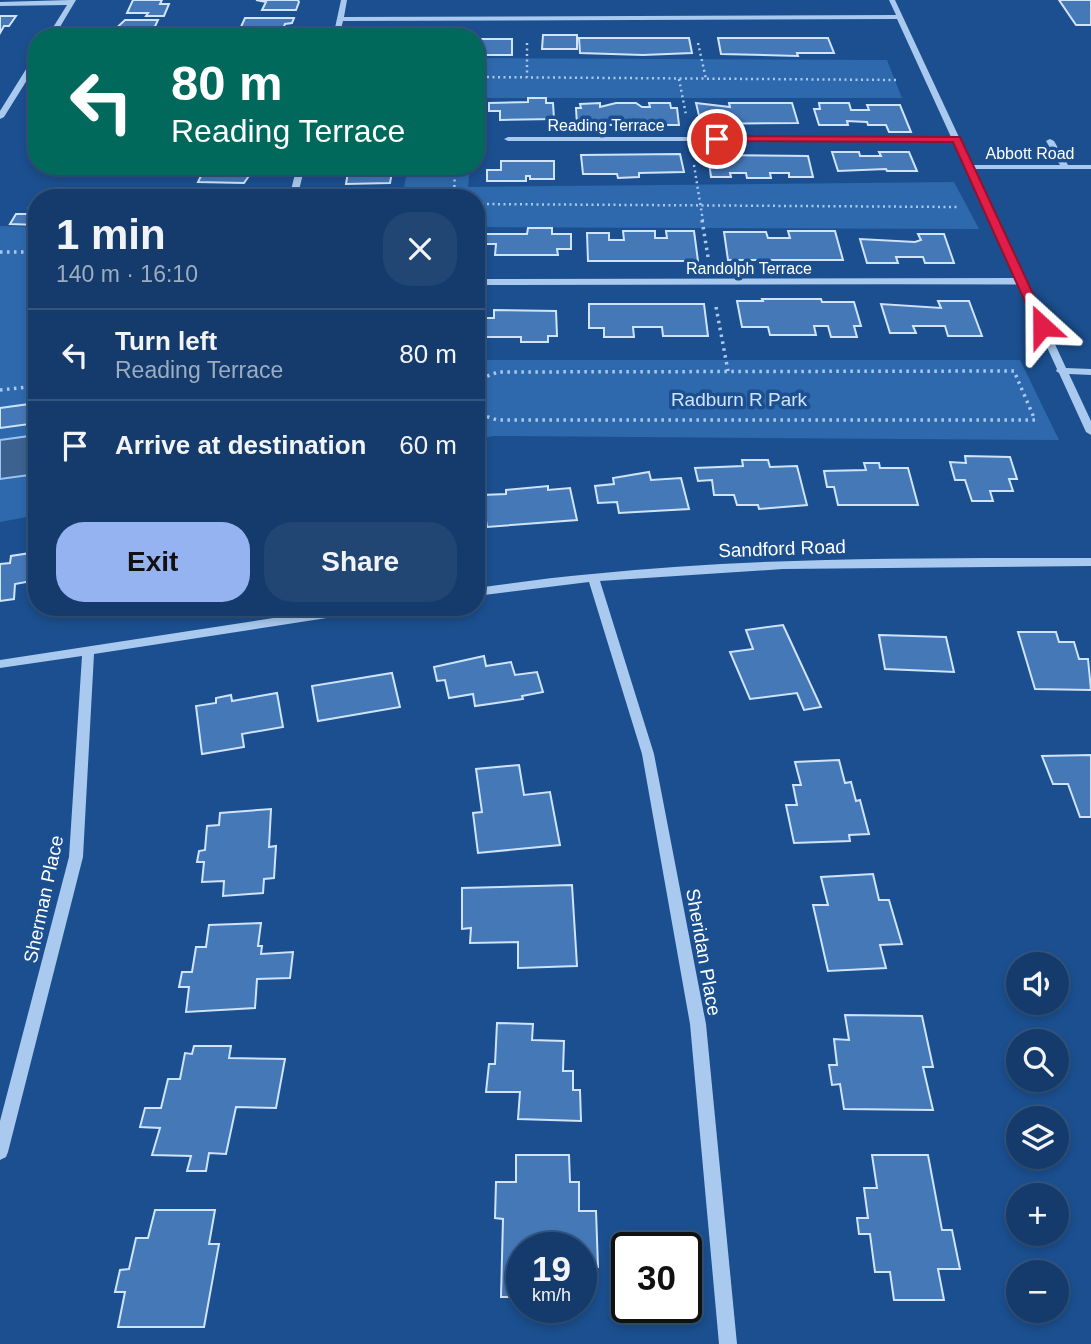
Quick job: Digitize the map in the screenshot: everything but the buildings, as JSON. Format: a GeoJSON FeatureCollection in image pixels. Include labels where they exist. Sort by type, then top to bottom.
{"type":"FeatureCollection","features":[{"type":"Feature","properties":{"kind":"street"},"geometry":{"type":"LineString","coordinates":[[338,28],[344,0]]}},
{"type":"Feature","properties":{"kind":"street"},"geometry":{"type":"LineString","coordinates":[[892,0],[1091,432]]}},
{"type":"Feature","properties":{"kind":"street"},"geometry":{"type":"LineString","coordinates":[[0,4],[72,2]]}},
{"type":"Feature","properties":{"kind":"street"},"geometry":{"type":"LineString","coordinates":[[56,28],[72,2]]}},
{"type":"Feature","properties":{"kind":"street"},"geometry":{"type":"LineString","coordinates":[[341,19],[900,17]]}},
{"type":"Feature","properties":{"kind":"street"},"geometry":{"type":"LineString","coordinates":[[0,117],[28,72]]}},
{"type":"Feature","properties":{"kind":"street","name":"Reading Terrace"},"geometry":{"type":"LineString","coordinates":[[508,139],[956,139]]}},
{"type":"Feature","properties":{"kind":"street"},"geometry":{"type":"LineString","coordinates":[[1050,141],[1065,167]]}},
{"type":"Feature","properties":{"kind":"street","name":"Abbott Road"},"geometry":{"type":"LineString","coordinates":[[969,167],[1091,167]]}},
{"type":"Feature","properties":{"kind":"street","name":"Randolph Terrace"},"geometry":{"type":"LineString","coordinates":[[485,282],[1022,281]]}},
{"type":"Feature","properties":{"kind":"street"},"geometry":{"type":"LineString","coordinates":[[1062,371],[1091,372]]}},
{"type":"Feature","properties":{"kind":"street","name":"Sandford Road"},"geometry":{"type":"LineString","coordinates":[[485,591],[593,577],[786,564],[1091,562]]}},
{"type":"Feature","properties":{"kind":"street","name":"Sheridan Place"},"geometry":{"type":"LineString","coordinates":[[593,577],[648,754],[698,1024],[728,1344]]}},
{"type":"Feature","properties":{"kind":"street"},"geometry":{"type":"LineString","coordinates":[[0,664],[311,616]]}},
{"type":"Feature","properties":{"kind":"street","name":"Sherman Place"},"geometry":{"type":"LineString","coordinates":[[0,1152],[76,857],[88,649]]}},
{"type":"Feature","properties":{"kind":"path"},"geometry":{"type":"LineString","coordinates":[[693,18],[706,79]]}},
{"type":"Feature","properties":{"kind":"path"},"geometry":{"type":"LineString","coordinates":[[485,77],[929,80]]}},
{"type":"Feature","properties":{"kind":"path"},"geometry":{"type":"LineString","coordinates":[[679,78],[727,371]]}},
{"type":"Feature","properties":{"kind":"path"},"geometry":{"type":"LineString","coordinates":[[485,204],[988,207]]}},
{"type":"Feature","properties":{"kind":"path"},"geometry":{"type":"LineString","coordinates":[[0,252],[28,252]]}},
{"type":"Feature","properties":{"kind":"path"},"geometry":{"type":"LineString","coordinates":[[485,375],[498,372],[1014,371],[1035,419],[498,420],[485,416]]}},
{"type":"Feature","properties":{"kind":"path"},"geometry":{"type":"LineString","coordinates":[[0,390],[28,387]]}},
{"type":"Feature","properties":{"kind":"green space"},"geometry":{"type":"Polygon","coordinates":[[[485,58],[887,60],[902,98],[485,98],[485,58]]]}},
{"type":"Feature","properties":{"kind":"green space"},"geometry":{"type":"Polygon","coordinates":[[[406,175],[469,175],[468,187],[954,182],[979,229],[485,227],[485,189],[404,189],[406,175]]]}},
{"type":"Feature","properties":{"kind":"green space"},"geometry":{"type":"Polygon","coordinates":[[[0,226],[28,227],[28,517],[0,522],[0,226]]]}},
{"type":"Feature","properties":{"kind":"green space","name":"Radburn R Park"},"geometry":{"type":"Polygon","coordinates":[[[485,360],[1020,360],[1059,440],[485,438],[485,360]]]}},
{"type":"Feature","properties":{"kind":"shaded area"},"geometry":{"type":"Polygon","coordinates":[[[28,436],[28,475],[0,479],[0,440],[28,436]]]}},
{"type":"Feature","properties":{"kind":"route"},"geometry":{"type":"LineString","coordinates":[[717,139],[956,139],[1042,326]]}}]}
